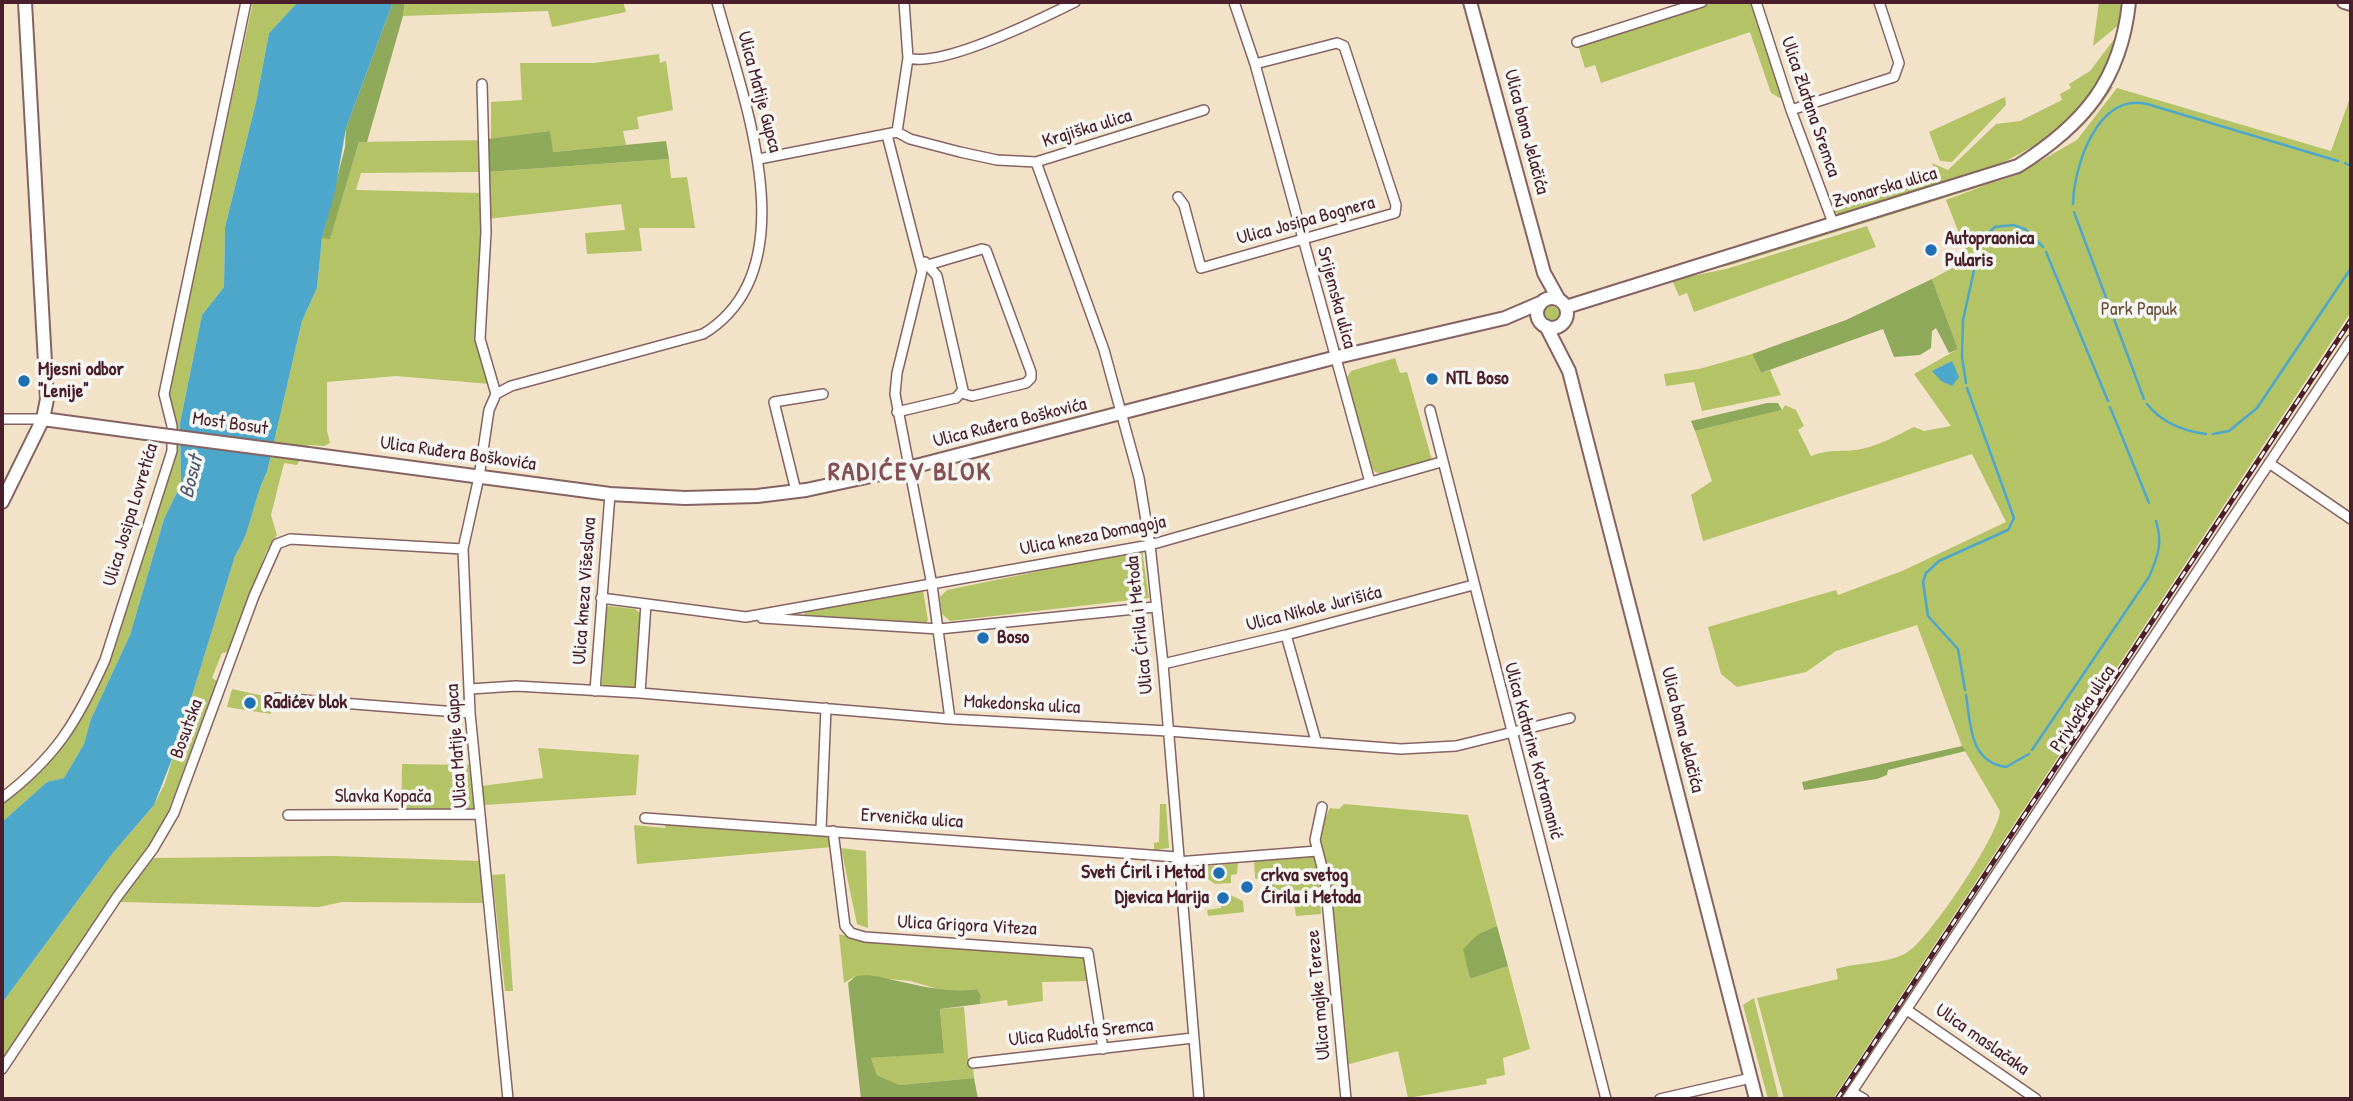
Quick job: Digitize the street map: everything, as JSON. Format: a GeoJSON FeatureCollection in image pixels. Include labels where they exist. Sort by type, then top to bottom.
{"type":"FeatureCollection","features":[{"type":"Feature","properties":{"kind":"main road"},"geometry":{"type":"LineString","coordinates":[[2,502],[43,419],[47,399],[25,2]]}},
{"type":"Feature","properties":{"kind":"main road","name":"Ulica bana Jelačića"},"geometry":{"type":"LineString","coordinates":[[1470,2],[1544,273],[1562,303],[1569,371],[1756,1099]]}},
{"type":"Feature","properties":{"kind":"main road","name":"Zvonarska ulica"},"geometry":{"type":"LineString","coordinates":[[1562,303],[1996,175],[2018,166],[2061,137],[2094,102],[2107,82],[2124,36],[2129,2]]}},
{"type":"Feature","properties":{"kind":"main road"},"geometry":{"type":"LineString","coordinates":[[2344,2],[2351,4]]}},
{"type":"Feature","properties":{"kind":"main road","name":"Ulica bana Jelačića"},"geometry":{"type":"LineString","coordinates":[[1544,273],[1542,302],[1537,316],[1569,371]]}},
{"type":"Feature","properties":{"kind":"main road"},"geometry":{"type":"LineString","coordinates":[[1542,302],[1562,303]]}},
{"type":"Feature","properties":{"kind":"main road","name":"Ulica Ruđera Boškovića"},"geometry":{"type":"LineString","coordinates":[[308,454],[610,494],[685,498],[796,491],[908,468],[1333,358],[1505,318],[1542,302]]}},
{"type":"Feature","properties":{"kind":"main road","name":"Ulica Ruđera Boškovića"},"geometry":{"type":"LineString","coordinates":[[1505,318],[1544,325]]}},
{"type":"Feature","properties":{"kind":"main road"},"geometry":{"type":"LineString","coordinates":[[1544,325],[1555,327],[1564,322]]}},
{"type":"Feature","properties":{"kind":"main road","name":"Most Bosut"},"geometry":{"type":"LineString","coordinates":[[43,419],[308,454]]}},
{"type":"Feature","properties":{"kind":"street","name":"Ulica Josipa Lovretića"},"geometry":{"type":"LineString","coordinates":[[2,798],[36,772],[49,758],[91,691],[105,660],[168,467],[172,426],[164,394],[246,2]]}},
{"type":"Feature","properties":{"kind":"street","name":"Ulica Matije Gupca"},"geometry":{"type":"LineString","coordinates":[[508,1099],[470,713],[463,549],[479,477],[489,410],[496,394],[512,386],[703,334],[724,322],[740,300],[751,278],[759,249],[759,159],[717,2]]}},
{"type":"Feature","properties":{"kind":"street"},"geometry":{"type":"LineString","coordinates":[[897,412],[956,398],[962,393],[963,380],[937,276],[925,262],[892,133],[908,58],[904,2]]}},
{"type":"Feature","properties":{"kind":"street"},"geometry":{"type":"LineString","coordinates":[[908,58],[918,61],[970,48],[1075,2]]}},
{"type":"Feature","properties":{"kind":"street","name":"Srijemska ulica"},"geometry":{"type":"LineString","coordinates":[[1234,2],[1255,64],[1333,358],[1370,482]]}},
{"type":"Feature","properties":{"kind":"street"},"geometry":{"type":"LineString","coordinates":[[1577,42],[1702,2]]}},
{"type":"Feature","properties":{"kind":"street","name":"Ulica Zlatana Sremca"},"geometry":{"type":"LineString","coordinates":[[1756,2],[1791,110],[1833,223]]}},
{"type":"Feature","properties":{"kind":"street"},"geometry":{"type":"LineString","coordinates":[[1791,110],[1895,76],[1899,63],[1879,2]]}},
{"type":"Feature","properties":{"kind":"street","name":"Ulica Josipa Bognera"},"geometry":{"type":"LineString","coordinates":[[1178,197],[1184,205],[1201,268],[1389,217],[1395,213],[1396,205],[1344,46],[1337,43],[1255,64]]}},
{"type":"Feature","properties":{"kind":"street"},"geometry":{"type":"LineString","coordinates":[[482,84],[486,232],[480,339],[496,394]]}},
{"type":"Feature","properties":{"kind":"street","name":"Krajiška ulica"},"geometry":{"type":"LineString","coordinates":[[892,133],[997,160],[1036,162],[1204,110]]}},
{"type":"Feature","properties":{"kind":"street"},"geometry":{"type":"LineString","coordinates":[[759,159],[892,133]]}},
{"type":"Feature","properties":{"kind":"street","name":"Ulica Ćirila i Metoda"},"geometry":{"type":"LineString","coordinates":[[1036,162],[1104,350],[1139,478],[1150,545],[1163,664],[1177,860],[1199,1099]]}},
{"type":"Feature","properties":{"kind":"street"},"geometry":{"type":"LineString","coordinates":[[925,262],[986,250],[1031,372],[1031,378],[1026,383],[972,396],[962,393]]}},
{"type":"Feature","properties":{"kind":"street"},"geometry":{"type":"LineString","coordinates":[[925,262],[895,382],[897,412],[932,585],[950,719]]}},
{"type":"Feature","properties":{"kind":"street","name":"Privlačka ulica"},"geometry":{"type":"LineString","coordinates":[[1850,1095],[2351,340]]}},
{"type":"Feature","properties":{"kind":"street"},"geometry":{"type":"LineString","coordinates":[[796,491],[774,402],[823,394]]}},
{"type":"Feature","properties":{"kind":"street","name":"Ulica Katarine Kotramanić"},"geometry":{"type":"LineString","coordinates":[[1430,410],[1441,462],[1606,1099]]}},
{"type":"Feature","properties":{"kind":"street"},"geometry":{"type":"LineString","coordinates":[[2,419],[43,419]]}},
{"type":"Feature","properties":{"kind":"street","name":"Ulica kneza Domagoja"},"geometry":{"type":"LineString","coordinates":[[746,618],[1150,545],[1441,462]]}},
{"type":"Feature","properties":{"kind":"street"},"geometry":{"type":"LineString","coordinates":[[2269,463],[2351,519]]}},
{"type":"Feature","properties":{"kind":"street","name":"Ulica kneza Višeslava"},"geometry":{"type":"LineString","coordinates":[[595,691],[610,494]]}},
{"type":"Feature","properties":{"kind":"street","name":"Bosutska"},"geometry":{"type":"LineString","coordinates":[[2,1069],[117,897],[153,849],[174,813],[276,544],[290,539],[463,549]]}},
{"type":"Feature","properties":{"kind":"street","name":"Ulica Nikole Jurišića"},"geometry":{"type":"LineString","coordinates":[[1163,664],[1286,635],[1473,585]]}},
{"type":"Feature","properties":{"kind":"street","name":"Ulica kneza Domagoja"},"geometry":{"type":"LineString","coordinates":[[601,598],[746,618],[939,629],[1155,607]]}},
{"type":"Feature","properties":{"kind":"street"},"geometry":{"type":"LineString","coordinates":[[640,693],[646,604]]}},
{"type":"Feature","properties":{"kind":"street"},"geometry":{"type":"LineString","coordinates":[[1286,635],[1316,741]]}},
{"type":"Feature","properties":{"kind":"street","name":"Makedonska ulica"},"geometry":{"type":"LineString","coordinates":[[470,690],[516,686],[640,693],[950,719],[1168,731],[1402,749],[1456,746],[1570,718]]}},
{"type":"Feature","properties":{"kind":"street"},"geometry":{"type":"LineString","coordinates":[[277,698],[470,713]]}},
{"type":"Feature","properties":{"kind":"street"},"geometry":{"type":"LineString","coordinates":[[821,829],[827,708]]}},
{"type":"Feature","properties":{"kind":"street","name":"Ulica majke Tereze"},"geometry":{"type":"LineString","coordinates":[[1322,807],[1316,831],[1317,851],[1325,879],[1346,1099]]}},
{"type":"Feature","properties":{"kind":"street","name":"Slavka Kopača"},"geometry":{"type":"LineString","coordinates":[[288,815],[479,814]]}},
{"type":"Feature","properties":{"kind":"street","name":"Ervenička ulica"},"geometry":{"type":"LineString","coordinates":[[645,818],[821,829],[1177,860],[1317,851]]}},
{"type":"Feature","properties":{"kind":"street","name":"Ulica Grigora Viteza"},"geometry":{"type":"LineString","coordinates":[[833,831],[845,926],[851,933],[866,937],[1082,950],[1090,956],[1103,1049]]}},
{"type":"Feature","properties":{"kind":"street","name":"Ulica maslačaka"},"geometry":{"type":"LineString","coordinates":[[1907,1010],[2036,1099]]}},
{"type":"Feature","properties":{"kind":"street","name":"Ulica Rudolfa Sremca"},"geometry":{"type":"LineString","coordinates":[[973,1063],[1193,1038]]}},
{"type":"Feature","properties":{"kind":"street"},"geometry":{"type":"LineString","coordinates":[[1660,1099],[1751,1078]]}},
{"type":"Feature","properties":{"kind":"street"},"geometry":{"type":"LineString","coordinates":[[1850,1095],[1864,1099]]}},
{"type":"Feature","properties":{"kind":"green space"},"geometry":{"type":"Polygon","coordinates":[[[253,2],[298,2],[269,33],[256,102],[225,227],[224,287],[202,315],[180,423],[181,484],[164,519],[130,635],[91,719],[84,744],[64,778],[47,782],[2,822],[2,802],[51,761],[100,683],[173,466],[175,451],[167,397],[253,2]]]}},
{"type":"Feature","properties":{"kind":"green space"},"geometry":{"type":"Polygon","coordinates":[[[393,2],[405,2],[403,16],[367,142],[359,142],[330,239],[322,238],[345,147],[346,128],[393,2]]]}},
{"type":"Feature","properties":{"kind":"green space"},"geometry":{"type":"Polygon","coordinates":[[[405,2],[623,2],[626,12],[552,27],[548,11],[403,16],[405,2]]]}},
{"type":"Feature","properties":{"kind":"green space"},"geometry":{"type":"Polygon","coordinates":[[[1716,2],[1752,2],[1785,101],[1771,93],[1750,32],[1601,83],[1595,65],[1585,68],[1578,45],[1716,2]]]}},
{"type":"Feature","properties":{"kind":"green space"},"geometry":{"type":"Polygon","coordinates":[[[2099,2],[2125,2],[2121,23],[2093,46],[2099,2]]]}},
{"type":"Feature","properties":{"kind":"green space"},"geometry":{"type":"Polygon","coordinates":[[[2118,34],[2100,78],[2075,112],[2044,139],[2008,160],[1968,177],[1841,215],[1833,212],[1830,205],[1836,202],[1843,204],[1937,179],[1932,163],[1948,170],[1996,124],[2020,121],[2062,100],[2060,94],[2071,88],[2069,84],[2090,71],[2118,34]]]}},
{"type":"Feature","properties":{"kind":"green space"},"geometry":{"type":"Polygon","coordinates":[[[659,54],[660,63],[666,61],[673,110],[637,117],[639,129],[623,131],[626,145],[552,152],[550,131],[491,139],[491,102],[522,100],[520,63],[594,63],[659,54]]]}},
{"type":"Feature","properties":{"kind":"green space","name":"Park Papuk"},"geometry":{"type":"Polygon","coordinates":[[[2110,86],[2113,87],[2100,106],[2061,144],[1995,182],[2016,175],[2077,140],[2117,88],[2331,151],[2351,95],[2351,312],[1833,1099],[1784,1099],[1757,998],[1838,979],[1836,969],[1884,961],[1909,951],[1932,927],[1962,885],[1988,841],[2000,811],[1962,746],[1917,625],[1836,651],[1806,672],[1737,687],[1721,674],[1708,627],[1836,590],[1838,595],[1902,571],[2006,522],[1972,454],[1703,541],[1691,495],[1712,481],[1695,431],[1782,410],[1785,405],[1796,410],[1804,426],[1798,430],[1811,456],[1868,448],[1914,427],[1924,431],[1951,426],[1914,374],[1958,349],[1932,279],[1969,259],[1946,200],[1986,185],[1731,265],[1696,272],[1994,178],[2088,116],[2110,86]]]}},
{"type":"Feature","properties":{"kind":"green space"},"geometry":{"type":"Polygon","coordinates":[[[2005,97],[2006,105],[1952,162],[1940,161],[1929,132],[2005,97]]]}},
{"type":"Feature","properties":{"kind":"green space"},"geometry":{"type":"Polygon","coordinates":[[[550,131],[553,152],[666,141],[669,159],[487,172],[488,139],[550,131]]]}},
{"type":"Feature","properties":{"kind":"green space"},"geometry":{"type":"Polygon","coordinates":[[[484,140],[482,172],[361,173],[356,190],[482,193],[478,346],[490,384],[396,376],[327,382],[327,431],[330,443],[324,446],[309,445],[297,465],[284,463],[271,515],[277,535],[266,552],[230,652],[222,653],[212,678],[217,681],[163,825],[2,1067],[2,1003],[112,854],[154,805],[165,783],[235,556],[245,536],[267,472],[302,321],[317,288],[322,238],[330,238],[359,142],[484,140]]]}},
{"type":"Feature","properties":{"kind":"green space"},"geometry":{"type":"Polygon","coordinates":[[[669,159],[671,178],[687,177],[695,228],[639,228],[642,251],[587,254],[585,233],[625,230],[621,204],[487,219],[487,172],[669,159]]]}},
{"type":"Feature","properties":{"kind":"green space"},"geometry":{"type":"Polygon","coordinates":[[[1867,226],[1876,247],[1694,312],[1687,293],[1679,296],[1672,280],[1726,269],[1867,226]]]}},
{"type":"Feature","properties":{"kind":"green space"},"geometry":{"type":"Polygon","coordinates":[[[1932,279],[1958,349],[1949,353],[1936,328],[1932,331],[1931,348],[1920,355],[1894,357],[1883,329],[1761,373],[1752,354],[1846,320],[1932,279]]]}},
{"type":"Feature","properties":{"kind":"green space"},"geometry":{"type":"Polygon","coordinates":[[[1548,306],[1554,306],[1559,314],[1557,320],[1548,322],[1543,317],[1543,311],[1548,306]]]}},
{"type":"Feature","properties":{"kind":"green space"},"geometry":{"type":"Polygon","coordinates":[[[1752,354],[1761,373],[1770,370],[1781,395],[1702,411],[1694,382],[1666,386],[1664,374],[1699,369],[1752,354]]]}},
{"type":"Feature","properties":{"kind":"green space"},"geometry":{"type":"Polygon","coordinates":[[[1395,358],[1400,373],[1407,372],[1432,460],[1382,474],[1375,472],[1369,464],[1346,379],[1351,371],[1395,358]]]}},
{"type":"Feature","properties":{"kind":"green space"},"geometry":{"type":"Polygon","coordinates":[[[1767,403],[1778,403],[1782,410],[1695,431],[1691,421],[1767,403]]]}},
{"type":"Feature","properties":{"kind":"green space"},"geometry":{"type":"Polygon","coordinates":[[[1142,550],[1149,598],[950,621],[942,614],[940,597],[947,590],[1142,550]]]}},
{"type":"Feature","properties":{"kind":"green space"},"geometry":{"type":"Polygon","coordinates":[[[923,591],[928,620],[925,625],[804,615],[806,610],[923,591]]]}},
{"type":"Feature","properties":{"kind":"green space"},"geometry":{"type":"Polygon","coordinates":[[[609,606],[635,609],[641,614],[637,686],[634,688],[604,687],[602,684],[606,608],[609,606]]]}},
{"type":"Feature","properties":{"kind":"green space","name":"Radićev blok"},"geometry":{"type":"Polygon","coordinates":[[[232,689],[273,698],[271,714],[227,707],[232,689]]]}},
{"type":"Feature","properties":{"kind":"green space"},"geometry":{"type":"Polygon","coordinates":[[[1962,746],[1966,751],[1888,770],[1887,775],[1877,779],[1804,790],[1802,782],[1962,746]]]}},
{"type":"Feature","properties":{"kind":"green space"},"geometry":{"type":"Polygon","coordinates":[[[538,748],[639,755],[636,795],[485,805],[482,786],[543,778],[538,748]]]}},
{"type":"Feature","properties":{"kind":"green space"},"geometry":{"type":"Polygon","coordinates":[[[402,764],[469,765],[474,811],[401,812],[402,764]]]}},
{"type":"Feature","properties":{"kind":"green space"},"geometry":{"type":"Polygon","coordinates":[[[1160,804],[1166,804],[1169,848],[1154,850],[1154,843],[1159,842],[1160,804]]]}},
{"type":"Feature","properties":{"kind":"green space"},"geometry":{"type":"Polygon","coordinates":[[[1344,804],[1468,815],[1497,926],[1478,934],[1464,949],[1470,979],[1508,966],[1530,1049],[1503,1058],[1505,1075],[1486,1079],[1487,1084],[1408,1098],[1398,1051],[1346,1065],[1319,846],[1320,828],[1330,808],[1339,809],[1344,804]]]}},
{"type":"Feature","properties":{"kind":"green space"},"geometry":{"type":"Polygon","coordinates":[[[666,822],[828,834],[832,847],[637,864],[634,825],[665,828],[666,822]]]}},
{"type":"Feature","properties":{"kind":"green space"},"geometry":{"type":"Polygon","coordinates":[[[841,848],[866,851],[868,928],[857,924],[841,848]]]}},
{"type":"Feature","properties":{"kind":"green space"},"geometry":{"type":"Polygon","coordinates":[[[1312,855],[1316,859],[1320,889],[1274,902],[1265,895],[1264,882],[1255,878],[1254,859],[1269,861],[1271,857],[1312,855]]]}},
{"type":"Feature","properties":{"kind":"green space"},"geometry":{"type":"Polygon","coordinates":[[[334,856],[480,861],[483,903],[342,902],[319,907],[120,902],[149,860],[154,858],[334,856]]]}},
{"type":"Feature","properties":{"kind":"green space"},"geometry":{"type":"Polygon","coordinates":[[[1238,863],[1237,874],[1231,875],[1231,883],[1215,884],[1192,868],[1238,863]]]}},
{"type":"Feature","properties":{"kind":"green space"},"geometry":{"type":"Polygon","coordinates":[[[505,874],[513,991],[505,991],[492,875],[505,874]]]}},
{"type":"Feature","properties":{"kind":"green space"},"geometry":{"type":"Polygon","coordinates":[[[1230,895],[1243,901],[1244,912],[1208,916],[1207,910],[1221,908],[1220,897],[1230,895]]]}},
{"type":"Feature","properties":{"kind":"green space"},"geometry":{"type":"Polygon","coordinates":[[[1320,897],[1321,914],[1296,916],[1294,903],[1309,902],[1320,897]]]}},
{"type":"Feature","properties":{"kind":"green space"},"geometry":{"type":"Polygon","coordinates":[[[1497,926],[1508,966],[1470,979],[1463,949],[1478,934],[1497,926]]]}},
{"type":"Feature","properties":{"kind":"green space"},"geometry":{"type":"Polygon","coordinates":[[[839,934],[867,941],[1086,956],[1091,981],[1042,982],[1043,1001],[1008,1006],[1007,1000],[980,1004],[981,996],[977,989],[948,992],[910,981],[856,976],[844,983],[839,934]]]}},
{"type":"Feature","properties":{"kind":"green space"},"geometry":{"type":"Polygon","coordinates":[[[867,975],[935,989],[977,989],[981,996],[980,1004],[940,1009],[944,1053],[871,1058],[877,1075],[900,1085],[974,1078],[978,1099],[861,1099],[848,983],[856,976],[867,975]]]}},
{"type":"Feature","properties":{"kind":"green space"},"geometry":{"type":"Polygon","coordinates":[[[1754,998],[1779,1099],[1768,1099],[1743,1005],[1754,998]]]}},
{"type":"Feature","properties":{"kind":"green space"},"geometry":{"type":"Polygon","coordinates":[[[964,1007],[969,1067],[973,1067],[974,1078],[900,1085],[877,1075],[871,1058],[944,1052],[940,1009],[964,1007]]]}},
{"type":"Feature","properties":{"kind":"water","name":"Bosut"},"geometry":{"type":"Polygon","coordinates":[[[298,2],[393,2],[346,128],[335,191],[322,238],[317,288],[302,321],[267,472],[245,536],[235,556],[174,754],[154,805],[112,854],[2,1003],[2,822],[47,782],[64,778],[84,744],[91,719],[130,635],[164,519],[181,484],[180,423],[202,315],[224,287],[225,227],[256,102],[269,33],[298,2]]]}},
{"type":"Feature","properties":{"kind":"water"},"geometry":{"type":"Polygon","coordinates":[[[1952,361],[1959,377],[1952,386],[1941,381],[1932,371],[1952,361]]]}},
{"type":"Feature","properties":{"kind":"waterway"},"geometry":{"type":"LineString","coordinates":[[2073,204],[2078,170],[2092,135],[2102,120],[2115,109],[2130,103],[2147,104],[2338,161]]}},
{"type":"Feature","properties":{"kind":"waterway"},"geometry":{"type":"LineString","coordinates":[[2345,163],[2351,166]]}},
{"type":"Feature","properties":{"kind":"waterway"},"geometry":{"type":"LineString","coordinates":[[2074,212],[2144,399]]}},
{"type":"Feature","properties":{"kind":"waterway"},"geometry":{"type":"LineString","coordinates":[[1966,383],[1962,357],[1963,320],[1981,239],[1995,227],[2013,225],[2025,229],[2043,247]]}},
{"type":"Feature","properties":{"kind":"waterway"},"geometry":{"type":"LineString","coordinates":[[2046,252],[2108,401]]}},
{"type":"Feature","properties":{"kind":"waterway"},"geometry":{"type":"LineString","coordinates":[[2213,434],[2229,431],[2257,408],[2351,268]]}},
{"type":"Feature","properties":{"kind":"waterway"},"geometry":{"type":"LineString","coordinates":[[1965,690],[1958,649],[1928,616],[1923,582],[1926,573],[1939,561],[2008,530],[2014,518],[1967,388]]}},
{"type":"Feature","properties":{"kind":"waterway"},"geometry":{"type":"LineString","coordinates":[[2147,404],[2159,416],[2174,425],[2206,434]]}},
{"type":"Feature","properties":{"kind":"waterway"},"geometry":{"type":"LineString","coordinates":[[2110,407],[2149,503]]}},
{"type":"Feature","properties":{"kind":"waterway"},"geometry":{"type":"LineString","coordinates":[[2032,750],[2149,577],[2158,549],[2156,521]]}},
{"type":"Feature","properties":{"kind":"waterway"},"geometry":{"type":"LineString","coordinates":[[1966,695],[1974,740],[1985,758],[2006,767],[2029,754]]}},
{"type":"Feature","properties":{"kind":"railway"},"geometry":{"type":"LineString","coordinates":[[1837,1099],[2351,320]]}},
{"type":"Feature","properties":{"kind":"place","name":"Autopraonica Pularis"},"geometry":{"type":"Point","coordinates":[1931,250]}},
{"type":"Feature","properties":{"kind":"place","name":"NTL Boso"},"geometry":{"type":"Point","coordinates":[1432,379]}},
{"type":"Feature","properties":{"kind":"place","name":"Mjesni odbor \"Lenije\""},"geometry":{"type":"Point","coordinates":[24,381]}},
{"type":"Feature","properties":{"kind":"place","name":"Boso"},"geometry":{"type":"Point","coordinates":[983,638]}},
{"type":"Feature","properties":{"kind":"place","name":"Radićev blok"},"geometry":{"type":"Point","coordinates":[250,703]}},
{"type":"Feature","properties":{"kind":"place","name":"Sveti Ćiril i Metod"},"geometry":{"type":"Point","coordinates":[1219,873]}},
{"type":"Feature","properties":{"kind":"place","name":"crkva svetog Ćirila i Metoda"},"geometry":{"type":"Point","coordinates":[1247,887]}},
{"type":"Feature","properties":{"kind":"place","name":"Djevica Marija"},"geometry":{"type":"Point","coordinates":[1223,898]}},
{"type":"Feature","properties":{"kind":"district","name":"RADIĆEV BLOK"},"geometry":{"type":"Point","coordinates":[910,473]}}]}
